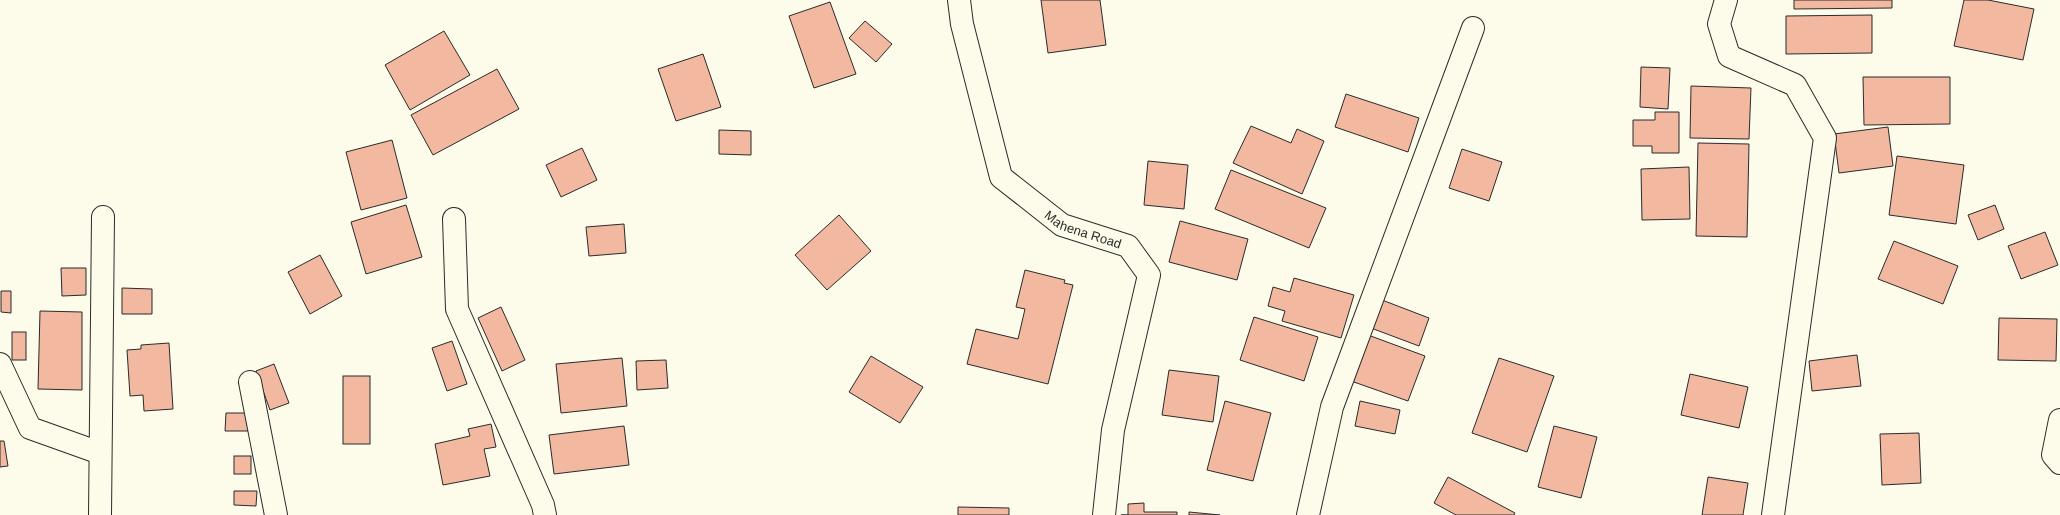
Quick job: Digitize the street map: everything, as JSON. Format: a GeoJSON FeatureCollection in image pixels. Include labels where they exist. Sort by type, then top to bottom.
{"type":"FeatureCollection","features":[{"type":"Feature","properties":{"kind":"street","name":"Mahena Road"},"geometry":{"type":"LineString","coordinates":[[959,0],[962,24],[1002,177],[1062,225],[1128,246],[1149,275],[1113,430],[1104,515]]}},
{"type":"Feature","properties":{"kind":"street"},"geometry":{"type":"LineString","coordinates":[[1726,0],[1719,24],[1729,56],[1795,85],[1825,138],[1773,515]]}},
{"type":"Feature","properties":{"kind":"street"},"geometry":{"type":"LineString","coordinates":[[1308,515],[1332,407],[1473,28]]}},
{"type":"Feature","properties":{"kind":"street"},"geometry":{"type":"LineString","coordinates":[[100,515],[103,217]]}},
{"type":"Feature","properties":{"kind":"street"},"geometry":{"type":"LineString","coordinates":[[454,219],[456,309],[539,498],[545,515]]}},
{"type":"Feature","properties":{"kind":"street"},"geometry":{"type":"LineString","coordinates":[[0,364],[30,428],[100,453]]}},
{"type":"Feature","properties":{"kind":"street"},"geometry":{"type":"LineString","coordinates":[[250,382],[276,515]]}},
{"type":"Feature","properties":{"kind":"street"},"geometry":{"type":"LineString","coordinates":[[2060,420],[2053,455],[2060,463]]}},
{"type":"Feature","properties":{"kind":"building"},"geometry":{"type":"Polygon","coordinates":[[[1041,0],[1100,0],[1106,45],[1048,53],[1041,0]]]}},
{"type":"Feature","properties":{"kind":"building"},"geometry":{"type":"Polygon","coordinates":[[[1794,0],[1892,0],[1892,8],[1794,9],[1794,0]]]}},
{"type":"Feature","properties":{"kind":"building"},"geometry":{"type":"Polygon","coordinates":[[[1964,0],[1988,0],[2034,9],[2023,60],[1954,46],[1964,0]]]}},
{"type":"Feature","properties":{"kind":"building"},"geometry":{"type":"Polygon","coordinates":[[[830,2],[856,74],[814,88],[789,16],[830,2]]]}},
{"type":"Feature","properties":{"kind":"building"},"geometry":{"type":"Polygon","coordinates":[[[1872,15],[1872,53],[1786,54],[1786,16],[1872,15]]]}},
{"type":"Feature","properties":{"kind":"building"},"geometry":{"type":"Polygon","coordinates":[[[865,21],[892,44],[876,62],[849,38],[865,21]]]}},
{"type":"Feature","properties":{"kind":"building"},"geometry":{"type":"Polygon","coordinates":[[[444,31],[470,75],[410,110],[385,65],[444,31]]]}},
{"type":"Feature","properties":{"kind":"building"},"geometry":{"type":"Polygon","coordinates":[[[703,54],[721,107],[676,121],[658,69],[703,54]]]}},
{"type":"Feature","properties":{"kind":"building"},"geometry":{"type":"Polygon","coordinates":[[[1641,67],[1670,68],[1668,109],[1640,107],[1641,67]]]}},
{"type":"Feature","properties":{"kind":"building"},"geometry":{"type":"Polygon","coordinates":[[[497,69],[519,109],[433,155],[411,115],[497,69]]]}},
{"type":"Feature","properties":{"kind":"building"},"geometry":{"type":"Polygon","coordinates":[[[1863,77],[1950,77],[1950,124],[1864,125],[1863,77]]]}},
{"type":"Feature","properties":{"kind":"building"},"geometry":{"type":"Polygon","coordinates":[[[1691,86],[1751,88],[1749,139],[1690,138],[1691,86]]]}},
{"type":"Feature","properties":{"kind":"building"},"geometry":{"type":"Polygon","coordinates":[[[1346,94],[1419,118],[1408,152],[1335,127],[1346,94]]]}},
{"type":"Feature","properties":{"kind":"building"},"geometry":{"type":"Polygon","coordinates":[[[1655,112],[1679,112],[1679,153],[1652,153],[1652,146],[1633,146],[1633,120],[1655,120],[1655,112]]]}},
{"type":"Feature","properties":{"kind":"building"},"geometry":{"type":"Polygon","coordinates":[[[1251,126],[1291,143],[1297,129],[1324,141],[1302,194],[1233,163],[1251,126]]]}},
{"type":"Feature","properties":{"kind":"building"},"geometry":{"type":"Polygon","coordinates":[[[1888,127],[1893,166],[1839,173],[1834,134],[1888,127]]]}},
{"type":"Feature","properties":{"kind":"building"},"geometry":{"type":"Polygon","coordinates":[[[719,130],[751,131],[751,155],[719,154],[719,130]]]}},
{"type":"Feature","properties":{"kind":"building"},"geometry":{"type":"Polygon","coordinates":[[[392,140],[407,198],[361,210],[346,152],[392,140]]]}},
{"type":"Feature","properties":{"kind":"building"},"geometry":{"type":"Polygon","coordinates":[[[1698,143],[1749,144],[1747,237],[1696,236],[1698,143]]]}},
{"type":"Feature","properties":{"kind":"building"},"geometry":{"type":"Polygon","coordinates":[[[582,148],[597,180],[561,197],[546,165],[582,148]]]}},
{"type":"Feature","properties":{"kind":"building"},"geometry":{"type":"Polygon","coordinates":[[[1462,149],[1502,162],[1489,201],[1449,188],[1462,149]]]}},
{"type":"Feature","properties":{"kind":"building"},"geometry":{"type":"Polygon","coordinates":[[[1897,156],[1964,165],[1956,224],[1889,215],[1897,156]]]}},
{"type":"Feature","properties":{"kind":"building"},"geometry":{"type":"Polygon","coordinates":[[[1148,161],[1188,165],[1184,209],[1144,205],[1148,161]]]}},
{"type":"Feature","properties":{"kind":"building"},"geometry":{"type":"Polygon","coordinates":[[[1689,167],[1690,219],[1642,220],[1641,169],[1689,167]]]}},
{"type":"Feature","properties":{"kind":"building"},"geometry":{"type":"Polygon","coordinates":[[[1231,170],[1326,208],[1309,248],[1215,209],[1231,170]]]}},
{"type":"Feature","properties":{"kind":"building"},"geometry":{"type":"Polygon","coordinates":[[[406,205],[422,257],[366,274],[351,222],[406,205]]]}},
{"type":"Feature","properties":{"kind":"building"},"geometry":{"type":"Polygon","coordinates":[[[1995,205],[2004,229],[1978,240],[1968,215],[1995,205]]]}},
{"type":"Feature","properties":{"kind":"building"},"geometry":{"type":"Polygon","coordinates":[[[839,215],[871,251],[827,290],[795,255],[839,215]]]}},
{"type":"Feature","properties":{"kind":"building"},"geometry":{"type":"Polygon","coordinates":[[[1180,221],[1248,239],[1237,280],[1169,262],[1180,221]]]}},
{"type":"Feature","properties":{"kind":"building"},"geometry":{"type":"Polygon","coordinates":[[[624,224],[626,253],[589,256],[586,227],[624,224]]]}},
{"type":"Feature","properties":{"kind":"building"},"geometry":{"type":"Polygon","coordinates":[[[2045,232],[2058,265],[2021,279],[2008,246],[2045,232]]]}},
{"type":"Feature","properties":{"kind":"building"},"geometry":{"type":"Polygon","coordinates":[[[1894,241],[1958,266],[1943,304],[1878,279],[1894,241]]]}},
{"type":"Feature","properties":{"kind":"building"},"geometry":{"type":"Polygon","coordinates":[[[320,255],[342,296],[310,314],[288,272],[320,255]]]}},
{"type":"Feature","properties":{"kind":"building"},"geometry":{"type":"Polygon","coordinates":[[[61,268],[86,268],[86,295],[62,296],[61,268]]]}},
{"type":"Feature","properties":{"kind":"building"},"geometry":{"type":"Polygon","coordinates":[[[1025,270],[1065,280],[1064,283],[1073,285],[1048,384],[967,364],[976,329],[1018,339],[1025,309],[1016,307],[1025,270]]]}},
{"type":"Feature","properties":{"kind":"building"},"geometry":{"type":"Polygon","coordinates":[[[1294,278],[1354,295],[1341,338],[1282,321],[1285,311],[1268,306],[1273,287],[1290,292],[1294,278]]]}},
{"type":"Feature","properties":{"kind":"building"},"geometry":{"type":"Polygon","coordinates":[[[122,288],[152,289],[152,314],[122,314],[122,288]]]}},
{"type":"Feature","properties":{"kind":"building"},"geometry":{"type":"Polygon","coordinates":[[[1,291],[11,291],[11,313],[1,312],[1,291]]]}},
{"type":"Feature","properties":{"kind":"building"},"geometry":{"type":"Polygon","coordinates":[[[1382,300],[1429,318],[1419,346],[1371,328],[1382,300]]]}},
{"type":"Feature","properties":{"kind":"building"},"geometry":{"type":"Polygon","coordinates":[[[501,307],[525,360],[502,371],[478,318],[501,307]]]}},
{"type":"Feature","properties":{"kind":"building"},"geometry":{"type":"Polygon","coordinates":[[[40,311],[82,312],[82,390],[38,389],[40,311]]]}},
{"type":"Feature","properties":{"kind":"building"},"geometry":{"type":"Polygon","coordinates":[[[1254,317],[1318,337],[1304,381],[1240,360],[1254,317]]]}},
{"type":"Feature","properties":{"kind":"building"},"geometry":{"type":"Polygon","coordinates":[[[1999,318],[2057,319],[2056,361],[1998,360],[1999,318]]]}},
{"type":"Feature","properties":{"kind":"building"},"geometry":{"type":"Polygon","coordinates":[[[12,332],[26,332],[26,360],[12,360],[12,332]]]}},
{"type":"Feature","properties":{"kind":"building"},"geometry":{"type":"Polygon","coordinates":[[[1368,335],[1425,356],[1408,401],[1351,381],[1368,335]]]}},
{"type":"Feature","properties":{"kind":"building"},"geometry":{"type":"Polygon","coordinates":[[[452,341],[467,384],[447,391],[432,348],[452,341]]]}},
{"type":"Feature","properties":{"kind":"building"},"geometry":{"type":"Polygon","coordinates":[[[169,343],[173,409],[144,411],[143,395],[130,396],[127,350],[141,349],[141,345],[169,343]]]}},
{"type":"Feature","properties":{"kind":"building"},"geometry":{"type":"Polygon","coordinates":[[[1857,355],[1861,386],[1812,391],[1809,361],[1857,355]]]}},
{"type":"Feature","properties":{"kind":"building"},"geometry":{"type":"Polygon","coordinates":[[[871,356],[923,387],[900,423],[849,392],[871,356]]]}},
{"type":"Feature","properties":{"kind":"building"},"geometry":{"type":"Polygon","coordinates":[[[622,358],[627,406],[561,413],[556,364],[622,358]]]}},
{"type":"Feature","properties":{"kind":"building"},"geometry":{"type":"Polygon","coordinates":[[[1499,358],[1554,376],[1527,452],[1472,433],[1499,358]]]}},
{"type":"Feature","properties":{"kind":"building"},"geometry":{"type":"Polygon","coordinates":[[[666,360],[668,388],[637,390],[636,361],[666,360]]]}},
{"type":"Feature","properties":{"kind":"building"},"geometry":{"type":"Polygon","coordinates":[[[274,364],[289,403],[270,410],[256,371],[274,364]]]}},
{"type":"Feature","properties":{"kind":"building"},"geometry":{"type":"Polygon","coordinates":[[[1169,370],[1219,376],[1213,422],[1162,415],[1169,370]]]}},
{"type":"Feature","properties":{"kind":"building"},"geometry":{"type":"Polygon","coordinates":[[[1690,374],[1748,387],[1739,428],[1681,415],[1690,374]]]}},
{"type":"Feature","properties":{"kind":"building"},"geometry":{"type":"Polygon","coordinates":[[[343,376],[370,376],[370,444],[343,444],[343,376]]]}},
{"type":"Feature","properties":{"kind":"building"},"geometry":{"type":"Polygon","coordinates":[[[1225,401],[1271,413],[1253,481],[1207,470],[1225,401]]]}},
{"type":"Feature","properties":{"kind":"building"},"geometry":{"type":"Polygon","coordinates":[[[1360,401],[1400,410],[1395,434],[1355,426],[1360,401]]]}},
{"type":"Feature","properties":{"kind":"building"},"geometry":{"type":"Polygon","coordinates":[[[226,413],[252,413],[251,431],[225,431],[226,413]]]}},
{"type":"Feature","properties":{"kind":"building"},"geometry":{"type":"Polygon","coordinates":[[[491,424],[496,447],[484,449],[490,476],[443,485],[435,444],[470,436],[468,429],[491,424]]]}},
{"type":"Feature","properties":{"kind":"building"},"geometry":{"type":"Polygon","coordinates":[[[624,426],[629,465],[554,474],[549,435],[624,426]]]}},
{"type":"Feature","properties":{"kind":"building"},"geometry":{"type":"Polygon","coordinates":[[[1554,426],[1597,437],[1581,498],[1538,487],[1554,426]]]}},
{"type":"Feature","properties":{"kind":"building"},"geometry":{"type":"Polygon","coordinates":[[[1919,433],[1921,483],[1882,485],[1880,434],[1919,433]]]}},
{"type":"Feature","properties":{"kind":"building"},"geometry":{"type":"Polygon","coordinates":[[[0,441],[4,441],[8,466],[0,467],[0,441]]]}},
{"type":"Feature","properties":{"kind":"building"},"geometry":{"type":"Polygon","coordinates":[[[234,456],[251,456],[251,474],[234,474],[234,456]]]}},
{"type":"Feature","properties":{"kind":"building"},"geometry":{"type":"Polygon","coordinates":[[[1448,477],[1515,513],[1514,515],[1456,515],[1434,503],[1448,477]]]}},
{"type":"Feature","properties":{"kind":"building"},"geometry":{"type":"Polygon","coordinates":[[[1708,477],[1748,483],[1743,515],[1702,515],[1708,477]]]}},
{"type":"Feature","properties":{"kind":"building"},"geometry":{"type":"Polygon","coordinates":[[[234,491],[257,491],[256,506],[234,505],[234,491]]]}},
{"type":"Feature","properties":{"kind":"building"},"geometry":{"type":"Polygon","coordinates":[[[1144,503],[1144,512],[1177,512],[1177,515],[1128,515],[1128,504],[1144,503]]]}},
{"type":"Feature","properties":{"kind":"building"},"geometry":{"type":"Polygon","coordinates":[[[958,507],[1009,508],[1009,515],[958,515],[958,507]]]}},
{"type":"Feature","properties":{"kind":"building"},"geometry":{"type":"Polygon","coordinates":[[[1189,512],[1220,515],[1189,515],[1189,512]]]}}]}
